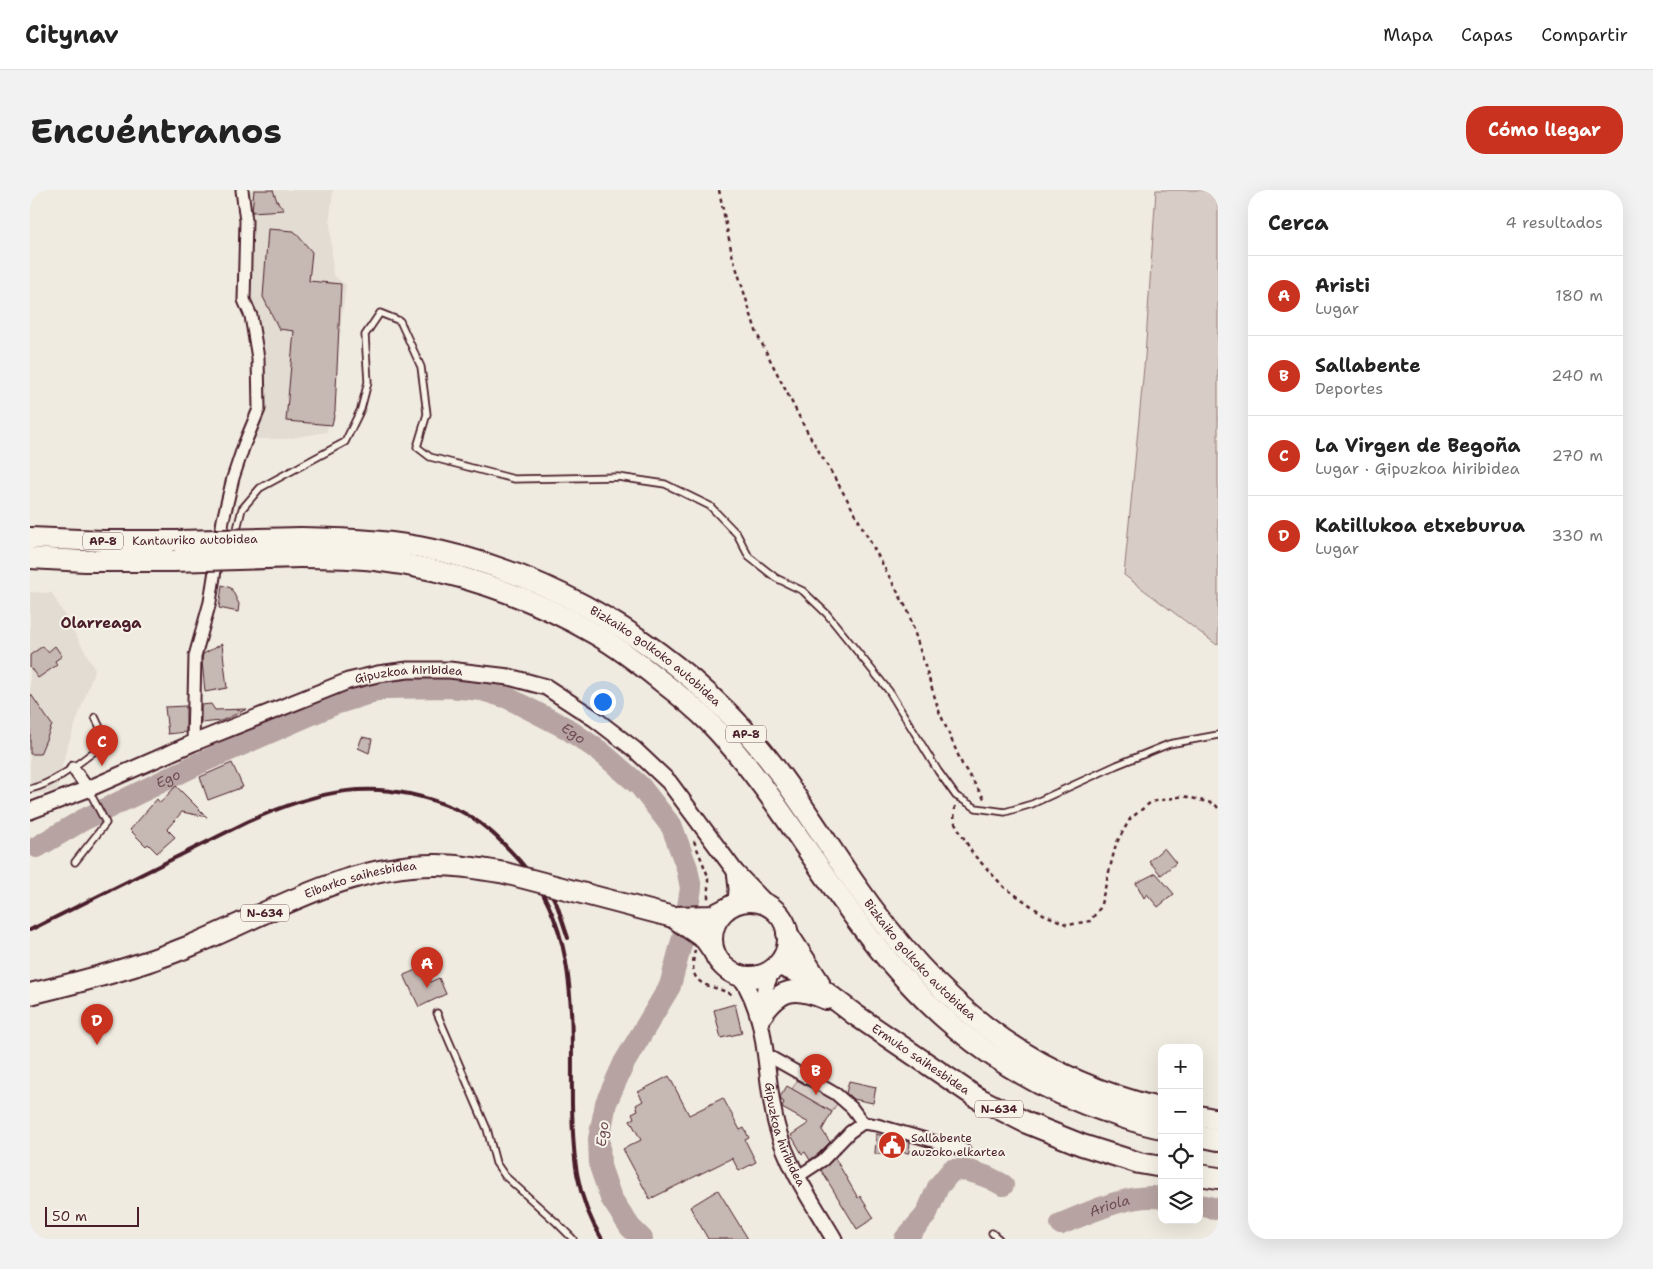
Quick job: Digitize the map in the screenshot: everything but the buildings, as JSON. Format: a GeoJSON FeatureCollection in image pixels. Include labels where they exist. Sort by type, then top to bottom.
{"type":"FeatureCollection","features":[{"type":"Feature","properties":{"kind":"highway","name":"Kantauriko autobidea"},"geometry":{"type":"LineString","coordinates":[[30,538],[94,541],[176,541],[300,548]]}},
{"type":"Feature","properties":{"kind":"highway","name":"Kantauriko autobidea"},"geometry":{"type":"LineString","coordinates":[[30,558],[85,561],[173,561],[300,548]]}},
{"type":"Feature","properties":{"kind":"highway","name":"Bizkaiko golkoko autobidea"},"geometry":{"type":"LineString","coordinates":[[300,548],[340,558],[375,560],[414,566],[472,580],[537,604],[595,634],[636,661],[710,722],[776,804],[841,899],[874,943],[910,985],[941,1017],[1000,1062],[1039,1084],[1087,1095]]}},
{"type":"Feature","properties":{"kind":"highway","name":"Eibarko saihesbidea"},"geometry":{"type":"LineString","coordinates":[[30,994],[138,965],[189,946],[348,879],[378,871],[406,867],[436,865],[469,866],[505,873],[673,917],[712,913]]}},
{"type":"Feature","properties":{"kind":"highway","name":"N-634"},"geometry":{"type":"LineString","coordinates":[[712,913],[747,901],[769,906]]}},
{"type":"Feature","properties":{"kind":"highway"},"geometry":{"type":"LineString","coordinates":[[769,906],[780,918],[787,933],[826,992]]}},
{"type":"Feature","properties":{"kind":"highway"},"geometry":{"type":"LineString","coordinates":[[714,952],[713,928],[718,918],[712,913],[705,939],[720,963],[729,971],[740,976],[762,975],[775,968],[785,954],[787,933]]}},
{"type":"Feature","properties":{"kind":"highway"},"geometry":{"type":"LineString","coordinates":[[775,968],[792,969],[826,992]]}},
{"type":"Feature","properties":{"kind":"highway"},"geometry":{"type":"LineString","coordinates":[[761,1019],[769,1005],[778,998],[788,992],[799,990],[827,999],[854,1014]]}},
{"type":"Feature","properties":{"kind":"highway","name":"Ermuko saihesbidea"},"geometry":{"type":"LineString","coordinates":[[826,992],[854,1014],[976,1097],[1027,1123],[1082,1145],[1139,1163],[1158,1166]]}},
{"type":"Feature","properties":{"kind":"highway","name":"AP-8"},"geometry":{"type":"LineString","coordinates":[[1087,1095],[1158,1108]]}},
{"type":"Feature","properties":{"kind":"highway","name":"AP-8"},"geometry":{"type":"LineString","coordinates":[[1087,1095],[1155,1127]]}},
{"type":"Feature","properties":{"kind":"highway"},"geometry":{"type":"LineString","coordinates":[[1203,1117],[1218,1120]]}},
{"type":"Feature","properties":{"kind":"highway"},"geometry":{"type":"LineString","coordinates":[[1203,1137],[1218,1140]]}},
{"type":"Feature","properties":{"kind":"highway"},"geometry":{"type":"LineString","coordinates":[[1203,1176],[1218,1178]]}},
{"type":"Feature","properties":{"kind":"street"},"geometry":{"type":"LineString","coordinates":[[194,743],[195,656],[210,602],[223,520],[233,478],[258,409],[258,358],[251,316],[244,300],[246,221],[242,190]]}},
{"type":"Feature","properties":{"kind":"street","name":"Gipuzkoa hiribidea"},"geometry":{"type":"LineString","coordinates":[[30,811],[92,794],[194,743],[348,681],[408,670],[449,670],[509,677],[546,687],[595,719],[634,749],[669,782],[735,871],[769,906]]}},
{"type":"Feature","properties":{"kind":"street"},"geometry":{"type":"LineString","coordinates":[[72,768],[92,794]]}},
{"type":"Feature","properties":{"kind":"street"},"geometry":{"type":"LineString","coordinates":[[712,913],[737,889],[735,871]]}},
{"type":"Feature","properties":{"kind":"street"},"geometry":{"type":"LineString","coordinates":[[761,1019],[765,988],[775,968]]}},
{"type":"Feature","properties":{"kind":"street"},"geometry":{"type":"LineString","coordinates":[[740,976],[749,988],[761,1019]]}},
{"type":"Feature","properties":{"kind":"street","name":"Gipuzkoa hiribidea"},"geometry":{"type":"LineString","coordinates":[[761,1019],[776,1127],[797,1177],[834,1239]]}},
{"type":"Feature","properties":{"kind":"street"},"geometry":{"type":"LineString","coordinates":[[765,1054],[836,1094],[852,1108],[863,1123]]}},
{"type":"Feature","properties":{"kind":"street"},"geometry":{"type":"LineString","coordinates":[[797,1177],[823,1160],[850,1132],[863,1123],[877,1125],[964,1150]]}},
{"type":"Feature","properties":{"kind":"lane"},"geometry":{"type":"LineString","coordinates":[[234,546],[242,509],[260,488],[345,442],[361,409],[368,382],[365,335],[380,313],[400,321],[421,367],[427,414],[417,447],[430,457],[514,479],[618,476],[664,484],[710,506],[737,534],[749,557],[776,578],[802,591],[827,614],[889,691],[938,772],[956,796],[976,808],[1005,812],[1032,804],[1117,765],[1169,744],[1218,735]]}},
{"type":"Feature","properties":{"kind":"lane"},"geometry":{"type":"LineString","coordinates":[[217,558],[228,552]]}},
{"type":"Feature","properties":{"kind":"lane"},"geometry":{"type":"LineString","coordinates":[[30,789],[44,786],[107,742],[95,717]]}},
{"type":"Feature","properties":{"kind":"lane"},"geometry":{"type":"LineString","coordinates":[[76,862],[106,822],[92,794]]}},
{"type":"Feature","properties":{"kind":"lane"},"geometry":{"type":"LineString","coordinates":[[437,1013],[484,1122],[496,1163],[505,1176],[573,1239]]}},
{"type":"Feature","properties":{"kind":"lane"},"geometry":{"type":"LineString","coordinates":[[992,1233],[999,1239]]}},
{"type":"Feature","properties":{"kind":"path"},"geometry":{"type":"LineString","coordinates":[[718,190],[732,254],[757,334],[804,426],[847,499],[908,611],[939,711],[962,764],[991,810]]}},
{"type":"Feature","properties":{"kind":"path"},"geometry":{"type":"LineString","coordinates":[[956,796],[954,821],[973,854],[1004,887],[1042,914],[1068,924],[1090,920],[1100,908],[1116,844],[1130,819],[1151,802],[1184,796],[1215,804],[1218,808]]}},
{"type":"Feature","properties":{"kind":"path"},"geometry":{"type":"LineString","coordinates":[[694,840],[708,876],[712,913]]}},
{"type":"Feature","properties":{"kind":"shaded area"},"geometry":{"type":"Polygon","coordinates":[[[248,190],[333,190],[330,217],[333,275],[346,285],[327,432],[286,439],[252,439],[260,409],[245,300],[248,190]]]}},
{"type":"Feature","properties":{"kind":"shaded area"},"geometry":{"type":"Polygon","coordinates":[[[1156,190],[1218,190],[1217,645],[1124,575],[1145,357],[1156,190]]]}},
{"type":"Feature","properties":{"kind":"shaded area"},"geometry":{"type":"Polygon","coordinates":[[[30,592],[52,593],[95,669],[65,754],[57,791],[30,794],[30,592]]]}},
{"type":"Feature","properties":{"kind":"shaded area"},"geometry":{"type":"Polygon","coordinates":[[[799,1078],[839,1100],[832,1112],[792,1089],[799,1078]]]}},
{"type":"Feature","properties":{"kind":"waterway","name":"Ego"},"geometry":{"type":"LineString","coordinates":[[37,847],[83,820],[200,763],[335,704],[386,688],[448,687],[482,690],[508,698],[566,728],[601,752],[640,786],[672,827],[687,868],[691,888],[683,937],[670,986],[624,1063],[606,1103],[599,1139],[600,1166],[611,1198],[630,1227],[642,1239]]}},
{"type":"Feature","properties":{"kind":"waterway","name":"Ego"},"geometry":{"type":"LineString","coordinates":[[905,1239],[926,1215],[938,1187],[952,1170],[978,1174],[1003,1185]]}},
{"type":"Feature","properties":{"kind":"waterway","name":"Ariola"},"geometry":{"type":"LineString","coordinates":[[1061,1224],[1097,1209],[1124,1201],[1137,1198],[1158,1198]]}},
{"type":"Feature","properties":{"kind":"waterway","name":"Ariola"},"geometry":{"type":"LineString","coordinates":[[1203,1206],[1218,1209]]}},
{"type":"Feature","properties":{"kind":"railway"},"geometry":{"type":"LineString","coordinates":[[30,930],[247,822],[298,802],[323,795],[372,790],[397,792],[424,797],[471,817],[488,829],[519,860],[539,887],[553,915],[562,945],[568,976],[571,1008],[572,1123],[577,1175],[586,1207],[602,1239]]}},
{"type":"Feature","properties":{"kind":"railway"},"geometry":{"type":"LineString","coordinates":[[549,889],[557,905],[568,938]]}},
{"type":"Feature","properties":{"kind":"place","name":"La Virgen de Begoña"},"geometry":{"type":"Point","coordinates":[102,766]}},
{"type":"Feature","properties":{"kind":"place","name":"Aristi"},"geometry":{"type":"Point","coordinates":[427,988]}},
{"type":"Feature","properties":{"kind":"place","name":"Katillukoa etxeburua"},"geometry":{"type":"Point","coordinates":[97,1045]}},
{"type":"Feature","properties":{"kind":"place","name":"Sallabente"},"geometry":{"type":"Point","coordinates":[816,1095]}},
{"type":"Feature","properties":{"kind":"place","name":"Sallabente auzoko elkartea"},"geometry":{"type":"Point","coordinates":[892,1145]}},
{"type":"Feature","properties":{"kind":"district","name":"Olarreaga"},"geometry":{"type":"Point","coordinates":[101,623]}}]}
